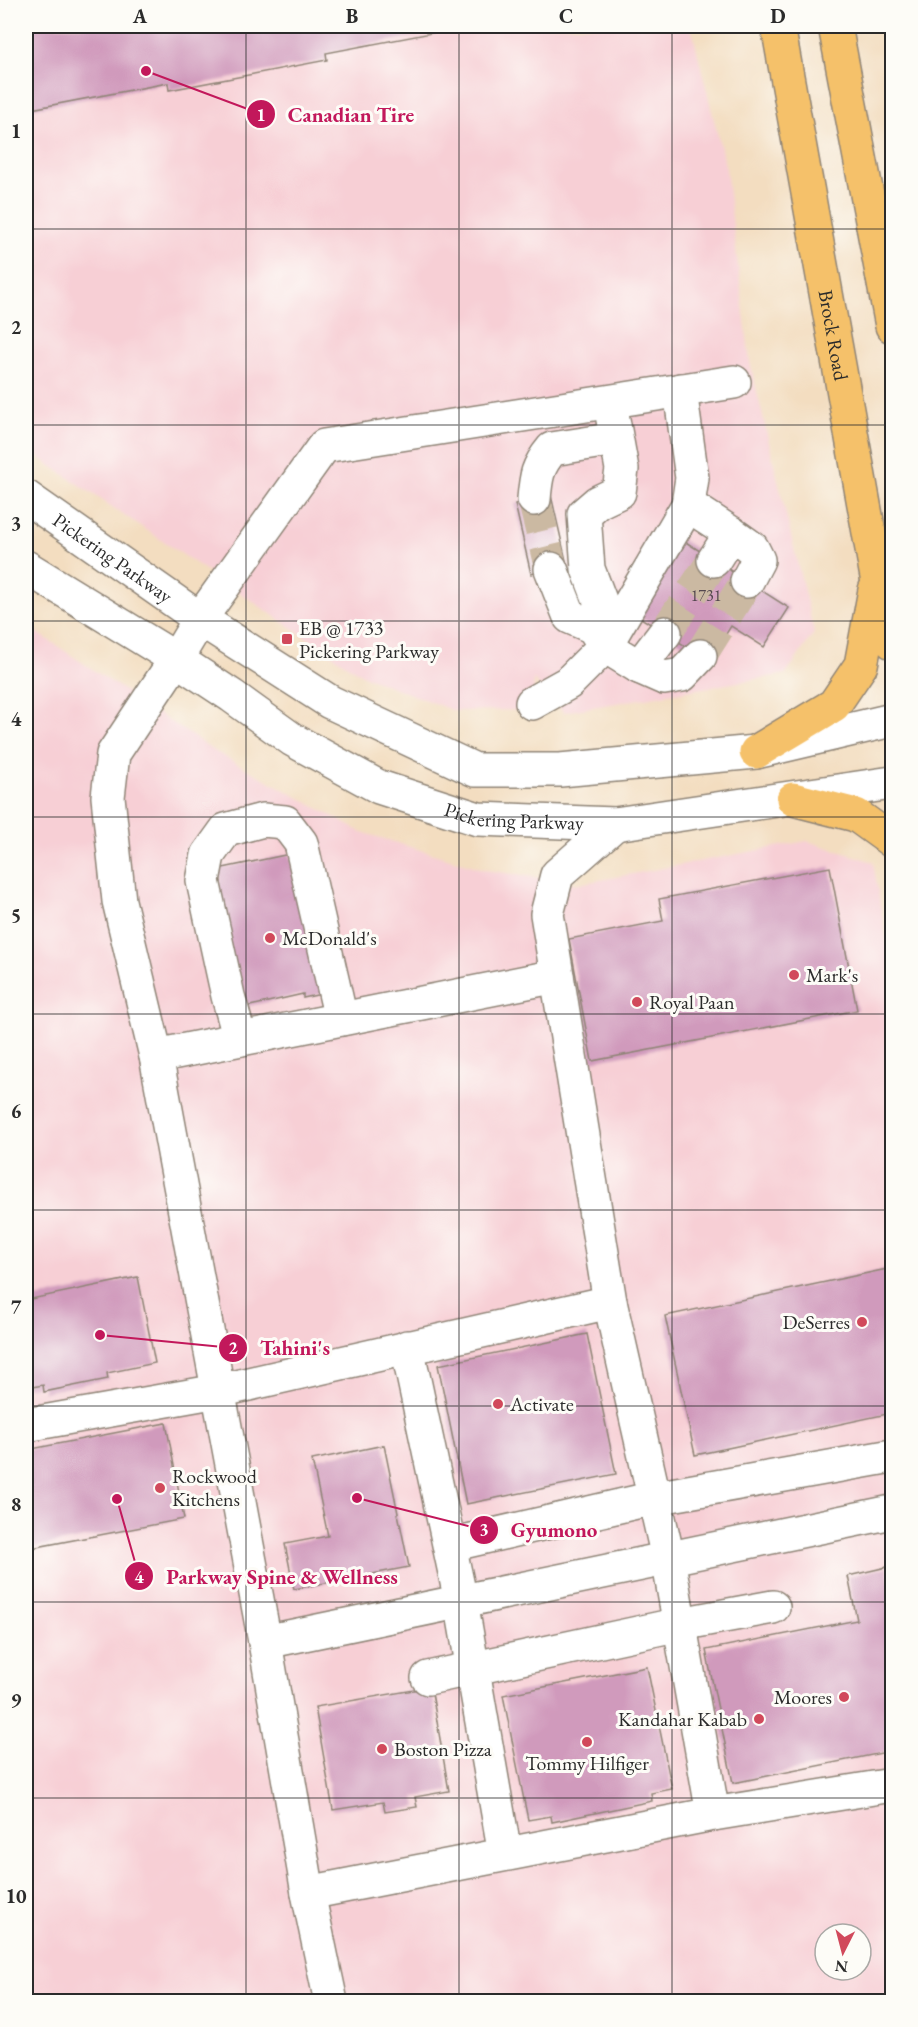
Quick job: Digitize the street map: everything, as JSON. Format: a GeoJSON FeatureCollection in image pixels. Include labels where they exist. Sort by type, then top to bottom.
{"type":"FeatureCollection","features":[{"type":"Feature","properties":{"kind":"main road","name":"Brock Road"},"geometry":{"type":"LineString","coordinates":[[778,26],[877,577],[892,642]]}},
{"type":"Feature","properties":{"kind":"main road"},"geometry":{"type":"LineString","coordinates":[[835,26],[892,326]]}},
{"type":"Feature","properties":{"kind":"main road"},"geometry":{"type":"LineString","coordinates":[[756,752],[834,705],[861,665],[877,577]]}},
{"type":"Feature","properties":{"kind":"main road"},"geometry":{"type":"LineString","coordinates":[[793,799],[856,815],[892,841]]}},
{"type":"Feature","properties":{"kind":"street"},"geometry":{"type":"LineString","coordinates":[[331,2001],[308,1893],[265,1642],[156,1056],[119,901],[108,797],[113,754],[200,619],[324,447],[734,382]]}},
{"type":"Feature","properties":{"kind":"street"},"geometry":{"type":"LineString","coordinates":[[532,703],[568,683],[688,505],[692,478],[680,390]]}},
{"type":"Feature","properties":{"kind":"street"},"geometry":{"type":"LineString","coordinates":[[599,637],[602,603],[588,569],[584,513],[598,502],[619,492],[622,469],[610,403]]}},
{"type":"Feature","properties":{"kind":"street"},"geometry":{"type":"LineString","coordinates":[[534,499],[536,475],[542,461],[552,449],[616,439]]}},
{"type":"Feature","properties":{"kind":"street","name":"Pickering Parkway"},"geometry":{"type":"LineString","coordinates":[[26,497],[200,619],[330,702],[475,770],[560,770],[756,752],[892,720]]}},
{"type":"Feature","properties":{"kind":"street"},"geometry":{"type":"LineString","coordinates":[[688,505],[752,548],[758,560],[747,581]]}},
{"type":"Feature","properties":{"kind":"street"},"geometry":{"type":"LineString","coordinates":[[714,560],[731,532]]}},
{"type":"Feature","properties":{"kind":"street","name":"Pickering Parkway"},"geometry":{"type":"LineString","coordinates":[[26,567],[176,659],[293,740],[379,787],[478,819],[615,824],[892,783]]}},
{"type":"Feature","properties":{"kind":"street"},"geometry":{"type":"LineString","coordinates":[[551,569],[570,617],[639,667],[664,678],[682,675],[700,656]]}},
{"type":"Feature","properties":{"kind":"street"},"geometry":{"type":"LineString","coordinates":[[639,667],[665,633]]}},
{"type":"Feature","properties":{"kind":"street"},"geometry":{"type":"LineString","coordinates":[[240,1039],[228,996],[203,882],[208,855],[226,830],[263,820],[285,822],[301,843],[341,1019]]}},
{"type":"Feature","properties":{"kind":"street"},"geometry":{"type":"LineString","coordinates":[[615,824],[557,875],[547,914],[610,1302],[668,1558],[713,1814]]}},
{"type":"Feature","properties":{"kind":"street"},"geometry":{"type":"LineString","coordinates":[[156,1056],[557,976]]}},
{"type":"Feature","properties":{"kind":"street"},"geometry":{"type":"LineString","coordinates":[[26,1425],[218,1391],[610,1302]]}},
{"type":"Feature","properties":{"kind":"street"},"geometry":{"type":"LineString","coordinates":[[407,1347],[461,1601],[505,1854]]}},
{"type":"Feature","properties":{"kind":"street"},"geometry":{"type":"LineString","coordinates":[[450,1545],[654,1498],[892,1456]]}},
{"type":"Feature","properties":{"kind":"street"},"geometry":{"type":"LineString","coordinates":[[265,1642],[892,1512]]}},
{"type":"Feature","properties":{"kind":"street"},"geometry":{"type":"LineString","coordinates":[[428,1678],[680,1624],[774,1607]]}},
{"type":"Feature","properties":{"kind":"street"},"geometry":{"type":"LineString","coordinates":[[308,1893],[713,1814],[892,1785]]}},
{"type":"Feature","properties":{"kind":"shaded area"},"geometry":{"type":"Polygon","coordinates":[[[26,26],[691,26],[726,169],[750,362],[814,633],[786,674],[564,712],[533,679],[536,710],[454,711],[362,675],[26,449],[26,26]]]}},
{"type":"Feature","properties":{"kind":"shaded area"},"geometry":{"type":"Polygon","coordinates":[[[26,625],[216,752],[361,832],[486,870],[579,884],[807,841],[873,862],[892,973],[892,2001],[26,2001],[26,625]]]}},
{"type":"Feature","properties":{"kind":"building"},"geometry":{"type":"Polygon","coordinates":[[[26,26],[463,27],[326,53],[327,60],[169,90],[168,83],[26,110],[26,26]]]}},
{"type":"Feature","properties":{"kind":"building"},"geometry":{"type":"Polygon","coordinates":[[[551,495],[567,565],[531,574],[515,504],[551,495]]]}},
{"type":"Feature","properties":{"kind":"building"},"geometry":{"type":"Polygon","coordinates":[[[681,539],[789,608],[764,647],[731,626],[709,661],[633,613],[681,539]]]}},
{"type":"Feature","properties":{"kind":"building","name":"McDonald's"},"geometry":{"type":"Polygon","coordinates":[[[290,854],[326,993],[303,998],[303,994],[241,1008],[214,884],[221,882],[218,869],[290,854]]]}},
{"type":"Feature","properties":{"kind":"building"},"geometry":{"type":"Polygon","coordinates":[[[830,867],[857,1010],[592,1061],[569,939],[663,921],[659,899],[830,867]]]}},
{"type":"Feature","properties":{"kind":"building"},"geometry":{"type":"Polygon","coordinates":[[[892,1268],[892,1413],[695,1455],[665,1316],[892,1268]]]}},
{"type":"Feature","properties":{"kind":"building"},"geometry":{"type":"Polygon","coordinates":[[[138,1277],[155,1363],[107,1373],[108,1379],[44,1392],[43,1385],[26,1388],[26,1300],[138,1277]]]}},
{"type":"Feature","properties":{"kind":"building"},"geometry":{"type":"Polygon","coordinates":[[[587,1334],[616,1474],[466,1504],[438,1365],[587,1334]]]}},
{"type":"Feature","properties":{"kind":"building"},"geometry":{"type":"Polygon","coordinates":[[[166,1423],[184,1519],[26,1549],[26,1450],[166,1423]]]}},
{"type":"Feature","properties":{"kind":"building"},"geometry":{"type":"Polygon","coordinates":[[[384,1445],[409,1567],[294,1589],[285,1544],[328,1536],[312,1460],[384,1445]]]}},
{"type":"Feature","properties":{"kind":"building"},"geometry":{"type":"Polygon","coordinates":[[[887,1567],[890,1584],[892,1584],[892,1751],[733,1783],[706,1650],[857,1620],[848,1576],[887,1567]]]}},
{"type":"Feature","properties":{"kind":"building","name":"Tommy Hilfiger"},"geometry":{"type":"Polygon","coordinates":[[[647,1667],[672,1789],[651,1793],[652,1801],[552,1822],[551,1816],[528,1820],[503,1695],[647,1667]]]}},
{"type":"Feature","properties":{"kind":"building","name":"Boston Pizza"},"geometry":{"type":"Polygon","coordinates":[[[431,1687],[449,1791],[415,1797],[417,1807],[385,1812],[383,1802],[333,1810],[315,1707],[431,1687]]]}},
{"type":"Feature","properties":{"kind":"tunnel"},"geometry":{"type":"LineString","coordinates":[[534,499],[551,569]]}},
{"type":"Feature","properties":{"kind":"tunnel"},"geometry":{"type":"LineString","coordinates":[[665,633],[714,560]]}},
{"type":"Feature","properties":{"kind":"tunnel"},"geometry":{"type":"LineString","coordinates":[[700,656],[747,581]]}},
{"type":"Feature","properties":{"kind":"place","name":"Canadian Tire"},"geometry":{"type":"Point","coordinates":[146,71]}},
{"type":"Feature","properties":{"kind":"place","name":"EB @ 1733 Pickering Parkway"},"geometry":{"type":"Point","coordinates":[287,639]}},
{"type":"Feature","properties":{"kind":"place","name":"McDonald's"},"geometry":{"type":"Point","coordinates":[270,938]}},
{"type":"Feature","properties":{"kind":"place","name":"Mark's"},"geometry":{"type":"Point","coordinates":[794,975]}},
{"type":"Feature","properties":{"kind":"place","name":"Royal Paan"},"geometry":{"type":"Point","coordinates":[637,1002]}},
{"type":"Feature","properties":{"kind":"place","name":"DeSerres"},"geometry":{"type":"Point","coordinates":[862,1322]}},
{"type":"Feature","properties":{"kind":"place","name":"Tahini's"},"geometry":{"type":"Point","coordinates":[100,1335]}},
{"type":"Feature","properties":{"kind":"place","name":"Activate"},"geometry":{"type":"Point","coordinates":[498,1404]}},
{"type":"Feature","properties":{"kind":"place","name":"Rockwood Kitchens"},"geometry":{"type":"Point","coordinates":[160,1488]}},
{"type":"Feature","properties":{"kind":"place","name":"Gyumono"},"geometry":{"type":"Point","coordinates":[357,1498]}},
{"type":"Feature","properties":{"kind":"place","name":"Parkway Spine & Wellness"},"geometry":{"type":"Point","coordinates":[117,1499]}},
{"type":"Feature","properties":{"kind":"place","name":"Moores"},"geometry":{"type":"Point","coordinates":[844,1697]}},
{"type":"Feature","properties":{"kind":"place","name":"Kandahar Kabab"},"geometry":{"type":"Point","coordinates":[759,1719]}},
{"type":"Feature","properties":{"kind":"place","name":"Tommy Hilfiger"},"geometry":{"type":"Point","coordinates":[587,1742]}},
{"type":"Feature","properties":{"kind":"place","name":"Boston Pizza"},"geometry":{"type":"Point","coordinates":[382,1749]}}]}
